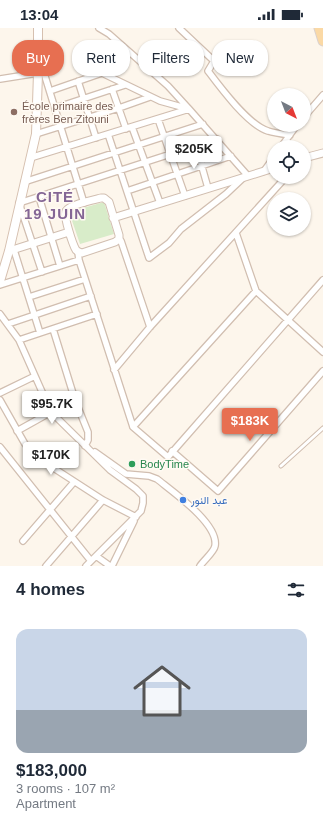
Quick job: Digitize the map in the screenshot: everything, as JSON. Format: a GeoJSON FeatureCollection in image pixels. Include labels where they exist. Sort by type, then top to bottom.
{"type":"FeatureCollection","features":[{"type":"Feature","properties":{"kind":"main road"},"geometry":{"type":"LineString","coordinates":[[38,28],[38,40]]}},
{"type":"Feature","properties":{"kind":"main road"},"geometry":{"type":"LineString","coordinates":[[319,28],[323,41]]}},
{"type":"Feature","properties":{"kind":"main road"},"geometry":{"type":"LineString","coordinates":[[0,281],[2,264],[11,250],[19,204],[36,134],[38,76]]}},
{"type":"Feature","properties":{"kind":"street"},"geometry":{"type":"LineString","coordinates":[[99,28],[109,34],[162,81],[217,139],[246,177]]}},
{"type":"Feature","properties":{"kind":"street"},"geometry":{"type":"LineString","coordinates":[[179,28],[214,61],[208,71],[220,88],[244,113],[258,126],[267,131],[290,135]]}},
{"type":"Feature","properties":{"kind":"street"},"geometry":{"type":"LineString","coordinates":[[50,91],[102,73],[150,97],[189,109]]}},
{"type":"Feature","properties":{"kind":"street"},"geometry":{"type":"LineString","coordinates":[[0,79],[19,76]]}},
{"type":"Feature","properties":{"kind":"street"},"geometry":{"type":"LineString","coordinates":[[45,76],[84,203]]}},
{"type":"Feature","properties":{"kind":"street"},"geometry":{"type":"LineString","coordinates":[[78,81],[96,138]]}},
{"type":"Feature","properties":{"kind":"street"},"geometry":{"type":"LineString","coordinates":[[55,108],[125,85]]}},
{"type":"Feature","properties":{"kind":"street"},"geometry":{"type":"LineString","coordinates":[[112,89],[126,128]]}},
{"type":"Feature","properties":{"kind":"street"},"geometry":{"type":"LineString","coordinates":[[311,109],[323,95]]}},
{"type":"Feature","properties":{"kind":"street"},"geometry":{"type":"LineString","coordinates":[[36,134],[150,97]]}},
{"type":"Feature","properties":{"kind":"street"},"geometry":{"type":"LineString","coordinates":[[30,158],[189,109]]}},
{"type":"Feature","properties":{"kind":"street"},"geometry":{"type":"LineString","coordinates":[[158,119],[184,196]]}},
{"type":"Feature","properties":{"kind":"street"},"geometry":{"type":"LineString","coordinates":[[24,182],[203,124]]}},
{"type":"Feature","properties":{"kind":"street"},"geometry":{"type":"LineString","coordinates":[[132,127],[160,203]]}},
{"type":"Feature","properties":{"kind":"street"},"geometry":{"type":"LineString","coordinates":[[286,140],[292,132]]}},
{"type":"Feature","properties":{"kind":"street"},"geometry":{"type":"LineString","coordinates":[[108,134],[149,258],[169,243],[181,229],[246,177]]}},
{"type":"Feature","properties":{"kind":"street"},"geometry":{"type":"LineString","coordinates":[[42,272],[19,204],[217,139]]}},
{"type":"Feature","properties":{"kind":"street"},"geometry":{"type":"LineString","coordinates":[[196,146],[208,188]]}},
{"type":"Feature","properties":{"kind":"street"},"geometry":{"type":"LineString","coordinates":[[311,156],[323,153]]}},
{"type":"Feature","properties":{"kind":"street"},"geometry":{"type":"LineString","coordinates":[[127,191],[231,156]]}},
{"type":"Feature","properties":{"kind":"street"},"geometry":{"type":"LineString","coordinates":[[264,171],[267,167]]}},
{"type":"Feature","properties":{"kind":"street"},"geometry":{"type":"LineString","coordinates":[[114,218],[267,170]]}},
{"type":"Feature","properties":{"kind":"street"},"geometry":{"type":"LineString","coordinates":[[114,370],[150,327],[280,184]]}},
{"type":"Feature","properties":{"kind":"street"},"geometry":{"type":"LineString","coordinates":[[39,197],[60,266]]}},
{"type":"Feature","properties":{"kind":"street"},"geometry":{"type":"LineString","coordinates":[[78,252],[82,253],[115,242],[118,239],[119,235],[109,202],[104,198],[70,208],[66,212],[65,216],[69,232],[78,252],[79,260],[133,427],[168,457],[323,280]]}},
{"type":"Feature","properties":{"kind":"street"},"geometry":{"type":"LineString","coordinates":[[40,333],[23,278],[11,250],[69,232]]}},
{"type":"Feature","properties":{"kind":"street"},"geometry":{"type":"LineString","coordinates":[[236,233],[256,291],[323,352]]}},
{"type":"Feature","properties":{"kind":"street"},"geometry":{"type":"LineString","coordinates":[[118,239],[121,240],[150,327]]}},
{"type":"Feature","properties":{"kind":"street"},"geometry":{"type":"LineString","coordinates":[[0,286],[79,260]]}},
{"type":"Feature","properties":{"kind":"street"},"geometry":{"type":"LineString","coordinates":[[29,297],[85,279]]}},
{"type":"Feature","properties":{"kind":"street"},"geometry":{"type":"LineString","coordinates":[[133,427],[256,291]]}},
{"type":"Feature","properties":{"kind":"street"},"geometry":{"type":"LineString","coordinates":[[8,324],[91,296]]}},
{"type":"Feature","properties":{"kind":"street"},"geometry":{"type":"LineString","coordinates":[[0,314],[19,340],[51,412],[110,470],[136,489],[142,496],[143,503],[140,511],[111,566],[96,556]]}},
{"type":"Feature","properties":{"kind":"street"},"geometry":{"type":"LineString","coordinates":[[19,340],[97,314]]}},
{"type":"Feature","properties":{"kind":"street"},"geometry":{"type":"LineString","coordinates":[[53,329],[75,400],[88,432],[88,440],[85,446]]}},
{"type":"Feature","properties":{"kind":"street"},"geometry":{"type":"LineString","coordinates":[[172,451],[218,492],[323,371]]}},
{"type":"Feature","properties":{"kind":"street"},"geometry":{"type":"LineString","coordinates":[[0,393],[35,376]]}},
{"type":"Feature","properties":{"kind":"street"},"geometry":{"type":"LineString","coordinates":[[0,400],[25,444],[35,456],[74,482],[136,517]]}},
{"type":"Feature","properties":{"kind":"street"},"geometry":{"type":"LineString","coordinates":[[17,431],[51,412]]}},
{"type":"Feature","properties":{"kind":"street"},"geometry":{"type":"LineString","coordinates":[[85,446],[126,474],[149,476],[157,479],[199,514],[209,526],[215,539],[215,548],[200,566]]}},
{"type":"Feature","properties":{"kind":"street"},"geometry":{"type":"LineString","coordinates":[[0,447],[91,561]]}},
{"type":"Feature","properties":{"kind":"street"},"geometry":{"type":"LineString","coordinates":[[23,541],[74,482]]}},
{"type":"Feature","properties":{"kind":"street"},"geometry":{"type":"LineString","coordinates":[[46,566],[104,500]]}},
{"type":"Feature","properties":{"kind":"street"},"geometry":{"type":"LineString","coordinates":[[86,566],[136,517]]}},
{"type":"Feature","properties":{"kind":"lane"},"geometry":{"type":"LineString","coordinates":[[281,466],[323,428]]}},
{"type":"Feature","properties":{"kind":"green space"},"geometry":{"type":"Polygon","coordinates":[[[104,202],[114,234],[80,244],[69,212],[104,202]]]}},
{"type":"Feature","properties":{"kind":"place","name":"École primaire des frères Ben Zitouni"},"geometry":{"type":"Point","coordinates":[14,112]}},
{"type":"Feature","properties":{"kind":"place","name":"BodyTime"},"geometry":{"type":"Point","coordinates":[132,464]}},
{"type":"Feature","properties":{"kind":"place","name":"عبد النور"},"geometry":{"type":"Point","coordinates":[183,500]}},
{"type":"Feature","properties":{"kind":"district","name":"CITÉ 19 JUIN"},"geometry":{"type":"Point","coordinates":[55,206]}}]}
